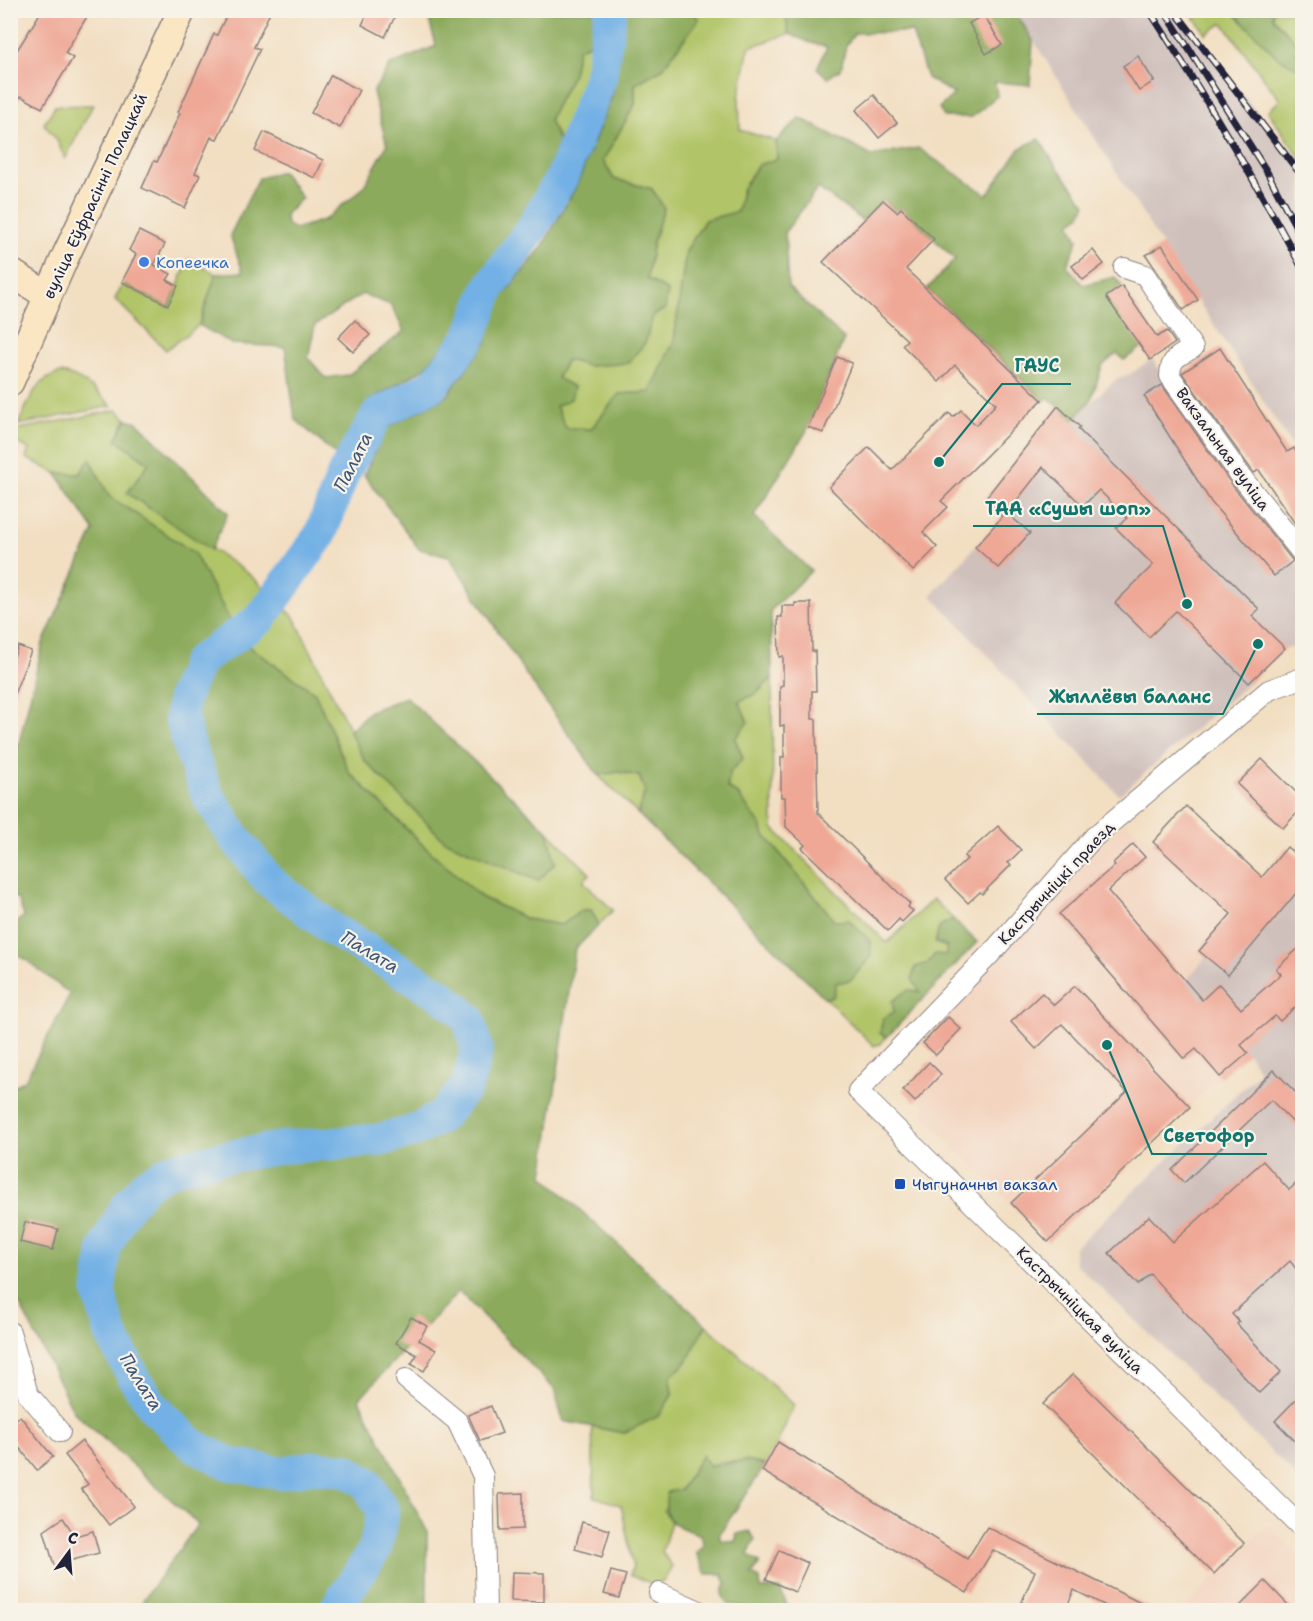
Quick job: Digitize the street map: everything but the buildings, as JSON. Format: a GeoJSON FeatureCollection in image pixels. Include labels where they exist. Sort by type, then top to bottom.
{"type":"FeatureCollection","features":[{"type":"Feature","properties":{"kind":"main road","name":"вуліца Еўфрасінні Полацкай"},"geometry":{"type":"LineString","coordinates":[[10,382],[66,255],[182,10]]}},
{"type":"Feature","properties":{"kind":"main road"},"geometry":{"type":"LineString","coordinates":[[10,272],[48,296]]}},
{"type":"Feature","properties":{"kind":"street","name":"Вакзальная вуліца"},"geometry":{"type":"LineString","coordinates":[[1124,268],[1145,275],[1193,348],[1176,359],[1170,366],[1170,376],[1243,479],[1302,553]]}},
{"type":"Feature","properties":{"kind":"street","name":"Кастрычніцкі праезд"},"geometry":{"type":"LineString","coordinates":[[858,1091],[996,948],[1094,837],[1269,690],[1302,678]]}},
{"type":"Feature","properties":{"kind":"street","name":"Кастрычніцкая вуліца"},"geometry":{"type":"LineString","coordinates":[[858,1091],[1302,1528]]}},
{"type":"Feature","properties":{"kind":"street"},"geometry":{"type":"LineString","coordinates":[[10,1332],[28,1394],[60,1432]]}},
{"type":"Feature","properties":{"kind":"street"},"geometry":{"type":"LineString","coordinates":[[406,1379],[457,1421],[483,1476],[486,1611]]}},
{"type":"Feature","properties":{"kind":"street"},"geometry":{"type":"LineString","coordinates":[[659,1593],[696,1611]]}},
{"type":"Feature","properties":{"kind":"shaded area"},"geometry":{"type":"Polygon","coordinates":[[[1015,11],[1174,11],[1302,167],[1302,461],[1162,245],[1015,11]]]}},
{"type":"Feature","properties":{"kind":"shaded area"},"geometry":{"type":"Polygon","coordinates":[[[1152,359],[1233,486],[1302,570],[1302,646],[1285,648],[1249,683],[1119,795],[931,595],[1007,512],[1050,458],[1079,428],[1073,420],[1116,379],[1130,374],[1152,359]]]}},
{"type":"Feature","properties":{"kind":"shaded area"},"geometry":{"type":"Polygon","coordinates":[[[1125,822],[1153,842],[1232,913],[1199,951],[1206,957],[1202,1000],[1248,1053],[1048,1242],[922,1114],[927,1108],[918,1099],[915,1102],[903,1090],[935,1055],[923,1043],[1105,840],[1125,822]]]}},
{"type":"Feature","properties":{"kind":"shaded area"},"geometry":{"type":"Polygon","coordinates":[[[1287,847],[1302,860],[1302,1481],[1075,1263],[1074,1248],[1260,1072],[1248,1053],[1186,981],[1206,957],[1199,951],[1287,847]]]}},
{"type":"Feature","properties":{"kind":"shaded area"},"geometry":{"type":"Polygon","coordinates":[[[1268,1525],[1302,1559],[1302,1610],[1181,1610],[1268,1525]]]}},
{"type":"Feature","properties":{"kind":"green space"},"geometry":{"type":"Polygon","coordinates":[[[791,10],[1015,11],[1033,41],[1030,85],[995,82],[997,96],[972,117],[944,117],[939,108],[954,94],[927,78],[912,32],[855,33],[846,45],[841,69],[828,78],[817,68],[827,47],[789,34],[786,18],[791,10]]]}},
{"type":"Feature","properties":{"kind":"green space"},"geometry":{"type":"Polygon","coordinates":[[[427,11],[600,11],[596,40],[578,49],[573,73],[549,120],[559,141],[548,170],[520,222],[475,281],[457,329],[424,369],[370,400],[338,457],[295,419],[285,347],[232,344],[199,325],[216,274],[243,272],[230,235],[259,178],[282,171],[302,198],[285,215],[287,225],[295,229],[324,220],[363,188],[387,145],[373,92],[390,65],[436,46],[427,11]],[[362,294],[315,325],[308,358],[326,378],[348,375],[404,331],[391,305],[362,294]]]}},
{"type":"Feature","properties":{"kind":"green space"},"geometry":{"type":"Polygon","coordinates":[[[623,11],[690,11],[699,19],[662,69],[635,84],[635,104],[603,161],[614,179],[652,189],[664,208],[653,241],[647,279],[668,291],[665,309],[653,316],[645,343],[628,363],[589,366],[567,360],[557,378],[574,387],[571,399],[556,406],[566,428],[591,429],[619,394],[650,392],[674,341],[686,251],[705,220],[737,212],[743,188],[758,165],[777,159],[776,141],[800,118],[872,156],[918,148],[987,195],[1020,148],[1039,139],[1054,163],[1086,204],[1080,216],[1070,223],[1078,240],[1067,266],[1083,285],[1115,277],[1122,286],[1107,297],[1142,347],[1124,360],[1117,353],[1102,366],[1091,400],[1073,420],[1048,397],[1044,401],[927,289],[955,259],[901,208],[897,212],[883,200],[863,221],[818,188],[785,232],[788,287],[844,339],[806,432],[754,516],[811,571],[771,610],[772,678],[756,694],[739,701],[748,722],[735,739],[743,758],[730,772],[727,788],[737,793],[762,827],[763,833],[835,921],[849,920],[871,942],[871,956],[851,980],[836,983],[833,997],[825,998],[638,814],[645,791],[639,776],[619,772],[598,775],[527,676],[449,556],[419,549],[364,475],[386,428],[447,396],[486,342],[493,308],[542,247],[577,185],[613,93],[623,11]]]}},
{"type":"Feature","properties":{"kind":"green space"},"geometry":{"type":"Polygon","coordinates":[[[690,11],[791,11],[786,18],[789,34],[749,47],[739,97],[740,130],[776,141],[777,159],[743,188],[737,212],[705,220],[686,251],[674,341],[650,393],[619,394],[591,429],[566,428],[556,406],[571,399],[557,379],[567,360],[589,366],[645,343],[653,316],[647,279],[653,241],[663,208],[652,189],[614,179],[603,161],[635,104],[635,84],[662,69],[699,19],[690,11]]]}},
{"type":"Feature","properties":{"kind":"green space"},"geometry":{"type":"Polygon","coordinates":[[[1190,11],[1232,11],[1278,57],[1302,70],[1302,161],[1268,111],[1280,100],[1223,23],[1206,34],[1190,11]]]}},
{"type":"Feature","properties":{"kind":"green space"},"geometry":{"type":"Polygon","coordinates":[[[1232,11],[1273,11],[1273,18],[1302,49],[1302,70],[1278,58],[1232,11]]]}},
{"type":"Feature","properties":{"kind":"green space"},"geometry":{"type":"Polygon","coordinates":[[[1273,11],[1302,11],[1302,49],[1273,18],[1273,11]]]}},
{"type":"Feature","properties":{"kind":"green space"},"geometry":{"type":"Polygon","coordinates":[[[596,40],[587,75],[559,141],[549,120],[573,73],[578,49],[596,40]]]}},
{"type":"Feature","properties":{"kind":"green space"},"geometry":{"type":"Polygon","coordinates":[[[93,105],[65,159],[57,140],[44,124],[55,106],[93,105]]]}},
{"type":"Feature","properties":{"kind":"green space"},"geometry":{"type":"Polygon","coordinates":[[[189,259],[216,274],[199,325],[166,350],[115,299],[123,284],[169,307],[189,259]]]}},
{"type":"Feature","properties":{"kind":"green space"},"geometry":{"type":"Polygon","coordinates":[[[61,373],[82,381],[112,406],[18,425],[38,386],[44,380],[61,373]]]}},
{"type":"Feature","properties":{"kind":"green space"},"geometry":{"type":"Polygon","coordinates":[[[117,410],[127,419],[117,439],[149,463],[128,493],[249,574],[294,617],[365,761],[555,863],[548,831],[590,874],[583,881],[613,910],[599,925],[591,910],[582,910],[562,925],[526,919],[481,897],[426,848],[349,772],[315,693],[241,641],[194,553],[109,496],[90,459],[81,474],[56,473],[26,458],[29,449],[11,440],[15,430],[117,410]]]}},
{"type":"Feature","properties":{"kind":"green space"},"geometry":{"type":"Polygon","coordinates":[[[127,419],[137,422],[228,513],[211,550],[127,493],[149,463],[116,439],[127,419]]]}},
{"type":"Feature","properties":{"kind":"green space"},"geometry":{"type":"Polygon","coordinates":[[[90,459],[109,496],[194,553],[241,641],[315,693],[349,772],[426,848],[481,897],[526,919],[562,925],[582,910],[591,910],[599,925],[575,949],[543,1176],[706,1325],[686,1363],[670,1377],[672,1395],[659,1416],[624,1433],[563,1421],[554,1389],[459,1291],[359,1399],[427,1531],[427,1610],[143,1610],[143,1600],[198,1524],[74,1412],[20,1305],[11,1295],[11,1088],[25,1080],[70,994],[11,951],[12,928],[24,916],[18,899],[11,896],[11,764],[15,759],[43,643],[94,530],[56,473],[80,474],[90,459]]]}},
{"type":"Feature","properties":{"kind":"green space"},"geometry":{"type":"Polygon","coordinates":[[[772,678],[773,828],[887,943],[933,899],[953,919],[940,926],[935,943],[947,947],[946,956],[920,992],[894,1012],[880,1033],[887,1037],[874,1046],[825,998],[833,997],[836,982],[851,980],[871,956],[835,921],[727,789],[730,772],[743,758],[735,739],[738,701],[756,694],[772,678]]]}},
{"type":"Feature","properties":{"kind":"green space"},"geometry":{"type":"Polygon","coordinates":[[[406,697],[548,831],[555,863],[538,881],[444,840],[365,761],[349,731],[370,711],[406,697]]]}},
{"type":"Feature","properties":{"kind":"green space"},"geometry":{"type":"Polygon","coordinates":[[[619,772],[639,776],[645,791],[638,814],[598,775],[619,772]]]}},
{"type":"Feature","properties":{"kind":"green space"},"geometry":{"type":"Polygon","coordinates":[[[953,919],[977,942],[887,1037],[880,1033],[883,1018],[894,1012],[892,1001],[908,990],[920,992],[912,979],[915,967],[928,963],[935,954],[946,955],[947,947],[935,942],[940,926],[953,919]]]}},
{"type":"Feature","properties":{"kind":"green space"},"geometry":{"type":"Polygon","coordinates":[[[706,1325],[794,1405],[765,1465],[729,1462],[709,1466],[690,1480],[664,1510],[671,1522],[662,1552],[672,1566],[664,1581],[655,1585],[630,1575],[633,1566],[621,1505],[594,1497],[592,1427],[624,1433],[672,1395],[670,1377],[686,1363],[706,1325]]]}},
{"type":"Feature","properties":{"kind":"green space"},"geometry":{"type":"Polygon","coordinates":[[[702,1455],[710,1466],[746,1461],[765,1465],[719,1535],[721,1540],[735,1542],[737,1534],[749,1531],[755,1539],[748,1555],[760,1563],[752,1575],[760,1579],[761,1589],[780,1589],[787,1605],[782,1609],[774,1607],[763,1610],[727,1604],[722,1594],[726,1583],[722,1574],[706,1574],[696,1553],[704,1545],[700,1535],[677,1525],[668,1517],[667,1492],[681,1489],[702,1455]]]}},
{"type":"Feature","properties":{"kind":"waterway","name":"Палата"},"geometry":{"type":"LineString","coordinates":[[335,1610],[375,1549],[383,1511],[367,1483],[346,1470],[314,1467],[281,1473],[230,1464],[193,1445],[156,1410],[136,1381],[111,1334],[99,1292],[105,1247],[125,1209],[146,1184],[172,1169],[285,1147],[380,1140],[415,1131],[442,1116],[467,1086],[477,1049],[469,1019],[443,996],[332,929],[269,881],[232,834],[207,794],[181,717],[184,696],[199,661],[260,619],[320,535],[344,472],[378,414],[433,385],[470,337],[489,288],[532,228],[562,177],[600,79],[611,10]]}},
{"type":"Feature","properties":{"kind":"railway"},"geometry":{"type":"LineString","coordinates":[[1149,10],[1228,138],[1302,268]]}},
{"type":"Feature","properties":{"kind":"railway"},"geometry":{"type":"LineString","coordinates":[[1164,10],[1267,172],[1302,238]]}},
{"type":"Feature","properties":{"kind":"railway"},"geometry":{"type":"LineString","coordinates":[[1174,10],[1302,176]]}},
{"type":"Feature","properties":{"kind":"place","name":"Копеечка"},"geometry":{"type":"Point","coordinates":[144,262]}},
{"type":"Feature","properties":{"kind":"place","name":"ГАУС"},"geometry":{"type":"Point","coordinates":[939,462]}},
{"type":"Feature","properties":{"kind":"place","name":"ТАА «Сушы шоп»"},"geometry":{"type":"Point","coordinates":[1187,604]}},
{"type":"Feature","properties":{"kind":"place","name":"Жыллёвы баланс"},"geometry":{"type":"Point","coordinates":[1258,644]}},
{"type":"Feature","properties":{"kind":"place","name":"Светофор"},"geometry":{"type":"Point","coordinates":[1107,1045]}},
{"type":"Feature","properties":{"kind":"place","name":"Чыгуначны вакзал"},"geometry":{"type":"Point","coordinates":[900,1184]}}]}
